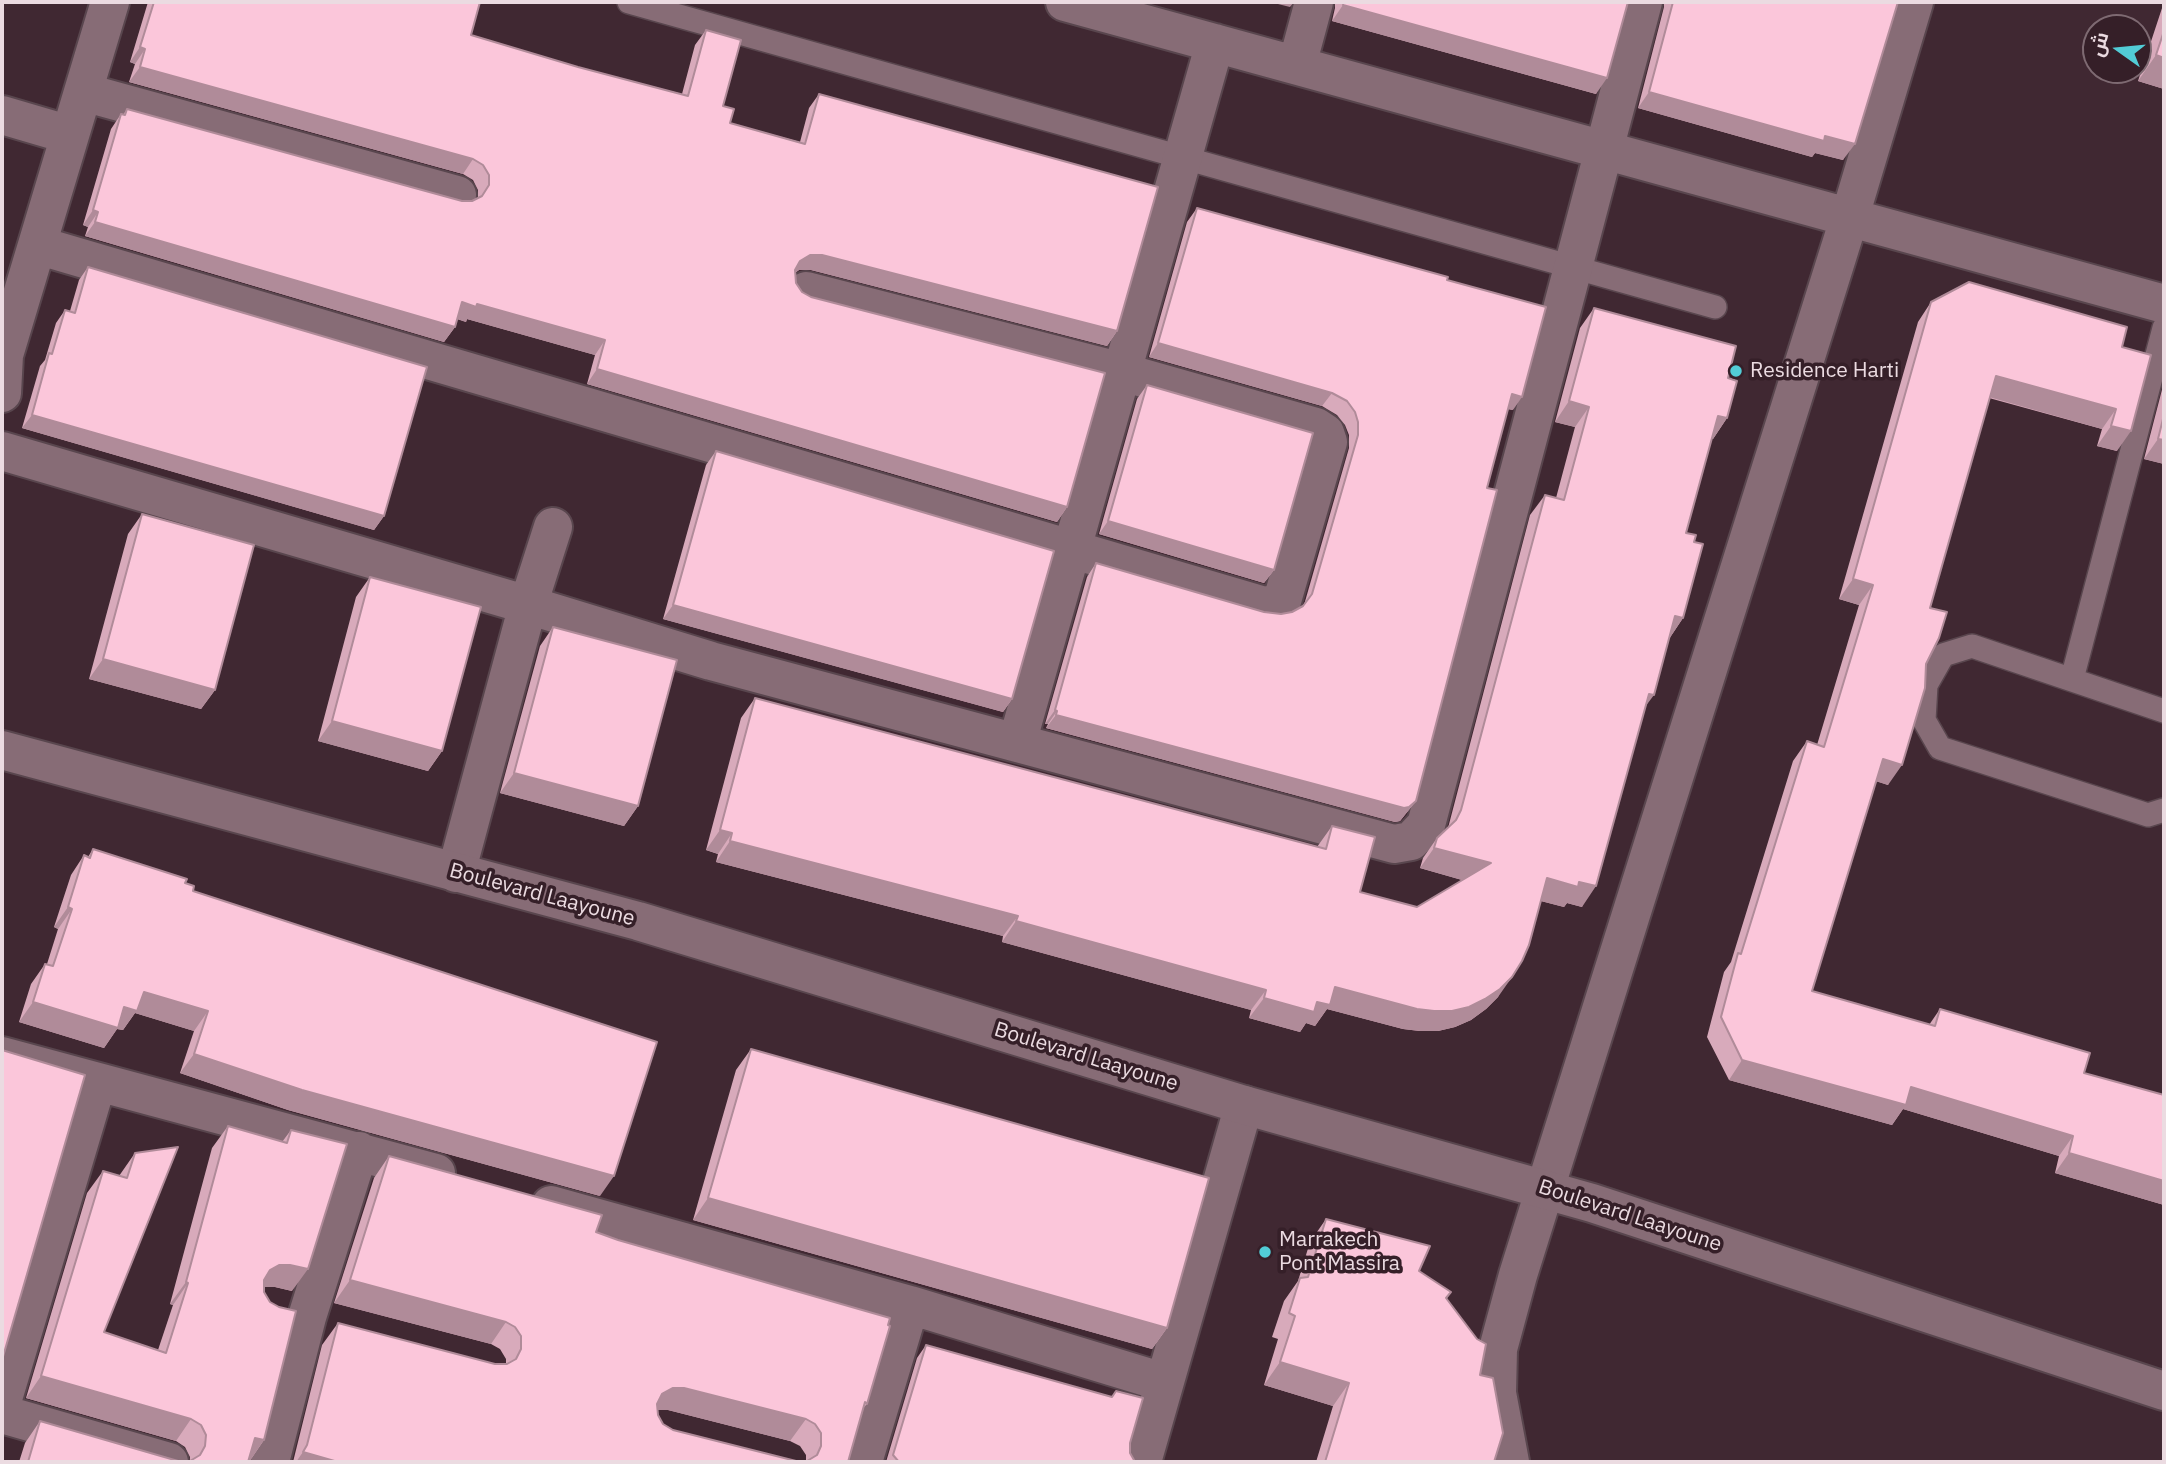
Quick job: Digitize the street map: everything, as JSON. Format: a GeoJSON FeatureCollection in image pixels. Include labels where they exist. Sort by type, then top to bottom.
{"type":"FeatureCollection","features":[{"type":"Feature","properties":{"kind":"street"},"geometry":{"type":"LineString","coordinates":[[2,393],[4,355],[110,2]]}},
{"type":"Feature","properties":{"kind":"street"},"geometry":{"type":"LineString","coordinates":[[1065,2],[2164,304]]}},
{"type":"Feature","properties":{"kind":"street"},"geometry":{"type":"LineString","coordinates":[[1297,65],[1314,2]]}},
{"type":"Feature","properties":{"kind":"street"},"geometry":{"type":"LineString","coordinates":[[2,451],[711,661],[1394,844],[1411,841],[1426,825],[1643,2]]}},
{"type":"Feature","properties":{"kind":"street"},"geometry":{"type":"LineString","coordinates":[[1510,1462],[1497,1393],[1498,1349],[1543,1189],[1850,216],[1914,2]]}},
{"type":"Feature","properties":{"kind":"street"},"geometry":{"type":"LineString","coordinates":[[1017,743],[1215,43]]}},
{"type":"Feature","properties":{"kind":"street"},"geometry":{"type":"LineString","coordinates":[[83,92],[457,195]]}},
{"type":"Feature","properties":{"kind":"street"},"geometry":{"type":"LineString","coordinates":[[2,115],[70,135]]}},
{"type":"Feature","properties":{"kind":"street"},"geometry":{"type":"LineString","coordinates":[[37,245],[1071,551],[1261,605],[1273,606],[1282,601],[1328,442],[1325,433],[1316,427],[1122,372],[806,291]]}},
{"type":"Feature","properties":{"kind":"street"},"geometry":{"type":"LineString","coordinates":[[456,873],[528,605],[553,527]]}},
{"type":"Feature","properties":{"kind":"street","name":"Boulevard Laayoune"},"geometry":{"type":"LineString","coordinates":[[2,750],[638,921],[1244,1105],[1543,1189],[2163,1390]]}},
{"type":"Feature","properties":{"kind":"street"},"geometry":{"type":"LineString","coordinates":[[2,1056],[464,1181]]}},
{"type":"Feature","properties":{"kind":"street"},"geometry":{"type":"LineString","coordinates":[[2,1402],[97,1083]]}},
{"type":"Feature","properties":{"kind":"street"},"geometry":{"type":"LineString","coordinates":[[1142,1462],[1244,1105]]}},
{"type":"Feature","properties":{"kind":"street"},"geometry":{"type":"LineString","coordinates":[[270,1462],[307,1317],[359,1151]]}},
{"type":"Feature","properties":{"kind":"street"},"geometry":{"type":"LineString","coordinates":[[516,1195],[910,1305],[1163,1382]]}},
{"type":"Feature","properties":{"kind":"street"},"geometry":{"type":"LineString","coordinates":[[863,1462],[910,1305]]}},
{"type":"Feature","properties":{"kind":"street"},"geometry":{"type":"LineString","coordinates":[[269,1308],[345,1328]]}},
{"type":"Feature","properties":{"kind":"street"},"geometry":{"type":"LineString","coordinates":[[2,1414],[169,1462]]}},
{"type":"Feature","properties":{"kind":"lane"},"geometry":{"type":"LineString","coordinates":[[629,2],[693,10],[1183,157],[1715,307]]}},
{"type":"Feature","properties":{"kind":"lane"},"geometry":{"type":"LineString","coordinates":[[2072,679],[2164,328]]}},
{"type":"Feature","properties":{"kind":"lane"},"geometry":{"type":"LineString","coordinates":[[2164,711],[1972,646],[1944,655],[1926,685],[1924,720],[1940,748],[2147,815],[2164,810]]}},
{"type":"Feature","properties":{"kind":"building"},"geometry":{"type":"Polygon","coordinates":[[[154,2],[480,2],[471,35],[688,96],[706,30],[741,40],[723,106],[734,109],[730,123],[805,144],[819,94],[1158,187],[1117,331],[822,255],[810,255],[800,261],[795,270],[796,283],[802,292],[811,297],[1105,373],[1067,507],[597,369],[605,340],[462,302],[455,327],[95,222],[98,212],[93,210],[121,114],[125,115],[127,109],[462,201],[472,201],[482,196],[489,185],[489,175],[483,165],[473,159],[140,67],[145,49],[140,47],[154,2]]]}},
{"type":"Feature","properties":{"kind":"building"},"geometry":{"type":"Polygon","coordinates":[[[1344,2],[1628,2],[1607,78],[1343,5],[1344,2]]]}},
{"type":"Feature","properties":{"kind":"building"},"geometry":{"type":"Polygon","coordinates":[[[1673,2],[1898,2],[1855,144],[1825,136],[1824,141],[1649,92],[1673,2]]]}},
{"type":"Feature","properties":{"kind":"building"},"geometry":{"type":"Polygon","coordinates":[[[2164,31],[2164,58],[2156,55],[2164,31]]]}},
{"type":"Feature","properties":{"kind":"building"},"geometry":{"type":"Polygon","coordinates":[[[1197,208],[1448,277],[1447,280],[1546,307],[1522,397],[1512,394],[1487,488],[1497,490],[1416,801],[1409,807],[1404,808],[1056,715],[1055,710],[1096,563],[1264,612],[1281,614],[1303,606],[1312,594],[1358,435],[1355,412],[1347,401],[1332,393],[1158,343],[1197,208]]]}},
{"type":"Feature","properties":{"kind":"building"},"geometry":{"type":"Polygon","coordinates":[[[88,267],[427,367],[384,516],[32,415],[49,353],[52,354],[65,310],[75,313],[88,267]]]}},
{"type":"Feature","properties":{"kind":"building"},"geometry":{"type":"Polygon","coordinates":[[[1969,282],[2127,327],[2122,347],[2151,355],[2131,431],[2111,426],[2116,409],[1996,376],[1930,608],[1947,612],[1939,638],[1926,664],[1925,688],[1902,765],[1883,759],[1812,991],[1935,1026],[1940,1009],[2090,1053],[2084,1073],[2164,1095],[2164,1181],[2069,1153],[2073,1136],[1911,1087],[1906,1105],[1742,1060],[1721,1017],[1738,953],[1741,954],[1807,741],[1824,747],[1873,585],[1853,579],[1931,302],[1969,282]]]}},
{"type":"Feature","properties":{"kind":"building"},"geometry":{"type":"Polygon","coordinates":[[[1594,308],[1736,346],[1728,378],[1737,381],[1727,418],[1718,416],[1686,533],[1696,535],[1694,542],[1703,544],[1683,618],[1675,616],[1654,695],[1649,694],[1596,886],[1579,882],[1578,887],[1547,878],[1522,961],[1512,977],[1485,999],[1452,1011],[1434,1011],[1335,987],[1330,1005],[1317,1002],[1314,1012],[1264,998],[1266,990],[1016,921],[1018,916],[730,841],[732,833],[720,830],[755,698],[1326,849],[1332,826],[1375,837],[1360,892],[1417,907],[1491,863],[1434,848],[1437,838],[1456,820],[1461,810],[1545,495],[1564,500],[1589,407],[1569,401],[1594,308]]]}},
{"type":"Feature","properties":{"kind":"building"},"geometry":{"type":"Polygon","coordinates":[[[1147,385],[1313,433],[1274,570],[1108,521],[1147,385]]]}},
{"type":"Feature","properties":{"kind":"building"},"geometry":{"type":"Polygon","coordinates":[[[2164,415],[2164,440],[2158,439],[2164,415]]]}},
{"type":"Feature","properties":{"kind":"building"},"geometry":{"type":"Polygon","coordinates":[[[716,451],[1054,551],[1012,699],[673,605],[716,451]]]}},
{"type":"Feature","properties":{"kind":"building"},"geometry":{"type":"Polygon","coordinates":[[[142,514],[254,545],[215,690],[103,659],[142,514]]]}},
{"type":"Feature","properties":{"kind":"building"},"geometry":{"type":"Polygon","coordinates":[[[370,577],[481,607],[442,751],[332,721],[370,577]]]}},
{"type":"Feature","properties":{"kind":"building"},"geometry":{"type":"Polygon","coordinates":[[[553,627],[677,660],[638,806],[514,773],[553,627]]]}},
{"type":"Feature","properties":{"kind":"building"},"geometry":{"type":"Polygon","coordinates":[[[93,849],[187,879],[185,883],[194,886],[193,891],[657,1042],[614,1176],[302,1090],[194,1054],[208,1011],[144,992],[137,1011],[124,1007],[118,1028],[33,1002],[45,964],[53,966],[72,909],[68,907],[84,855],[90,858],[93,849]]]}},
{"type":"Feature","properties":{"kind":"building"},"geometry":{"type":"Polygon","coordinates":[[[751,1049],[1209,1178],[1167,1328],[708,1198],[751,1049]]]}},
{"type":"Feature","properties":{"kind":"building"},"geometry":{"type":"Polygon","coordinates":[[[2,1050],[85,1075],[2,1360],[2,1050]]]}},
{"type":"Feature","properties":{"kind":"building"},"geometry":{"type":"Polygon","coordinates":[[[228,1126],[287,1143],[291,1130],[347,1144],[308,1269],[279,1265],[270,1270],[264,1280],[264,1292],[270,1302],[296,1311],[264,1440],[255,1438],[248,1462],[28,1462],[40,1421],[178,1461],[190,1461],[200,1455],[205,1446],[206,1435],[201,1425],[191,1419],[41,1376],[103,1171],[127,1178],[135,1153],[178,1147],[104,1332],[166,1353],[188,1283],[186,1282],[228,1126]]]}},
{"type":"Feature","properties":{"kind":"building"},"geometry":{"type":"Polygon","coordinates":[[[389,1156],[602,1215],[596,1232],[890,1318],[890,1326],[848,1462],[338,1462],[303,1452],[338,1323],[495,1364],[507,1364],[516,1359],[521,1349],[521,1336],[515,1327],[506,1322],[350,1280],[389,1156]],[[673,1388],[662,1394],[657,1404],[658,1415],[663,1424],[673,1430],[796,1461],[807,1461],[817,1455],[821,1446],[821,1433],[815,1424],[806,1419],[684,1388],[673,1388]]]}},
{"type":"Feature","properties":{"kind":"building"},"geometry":{"type":"Polygon","coordinates":[[[1326,1219],[1430,1246],[1419,1271],[1451,1292],[1446,1298],[1477,1339],[1486,1344],[1480,1375],[1493,1378],[1503,1433],[1494,1462],[1325,1462],[1349,1383],[1280,1362],[1295,1316],[1289,1313],[1300,1278],[1308,1277],[1326,1219]]]}},
{"type":"Feature","properties":{"kind":"building"},"geometry":{"type":"Polygon","coordinates":[[[926,1345],[1112,1397],[1116,1391],[1143,1398],[1130,1443],[1133,1462],[899,1462],[893,1455],[926,1345]]]}},
{"type":"Feature","properties":{"kind":"place","name":"Residence Harti"},"geometry":{"type":"Point","coordinates":[1736,371]}},
{"type":"Feature","properties":{"kind":"place","name":"Marrakech Pont Massira"},"geometry":{"type":"Point","coordinates":[1265,1252]}}]}
